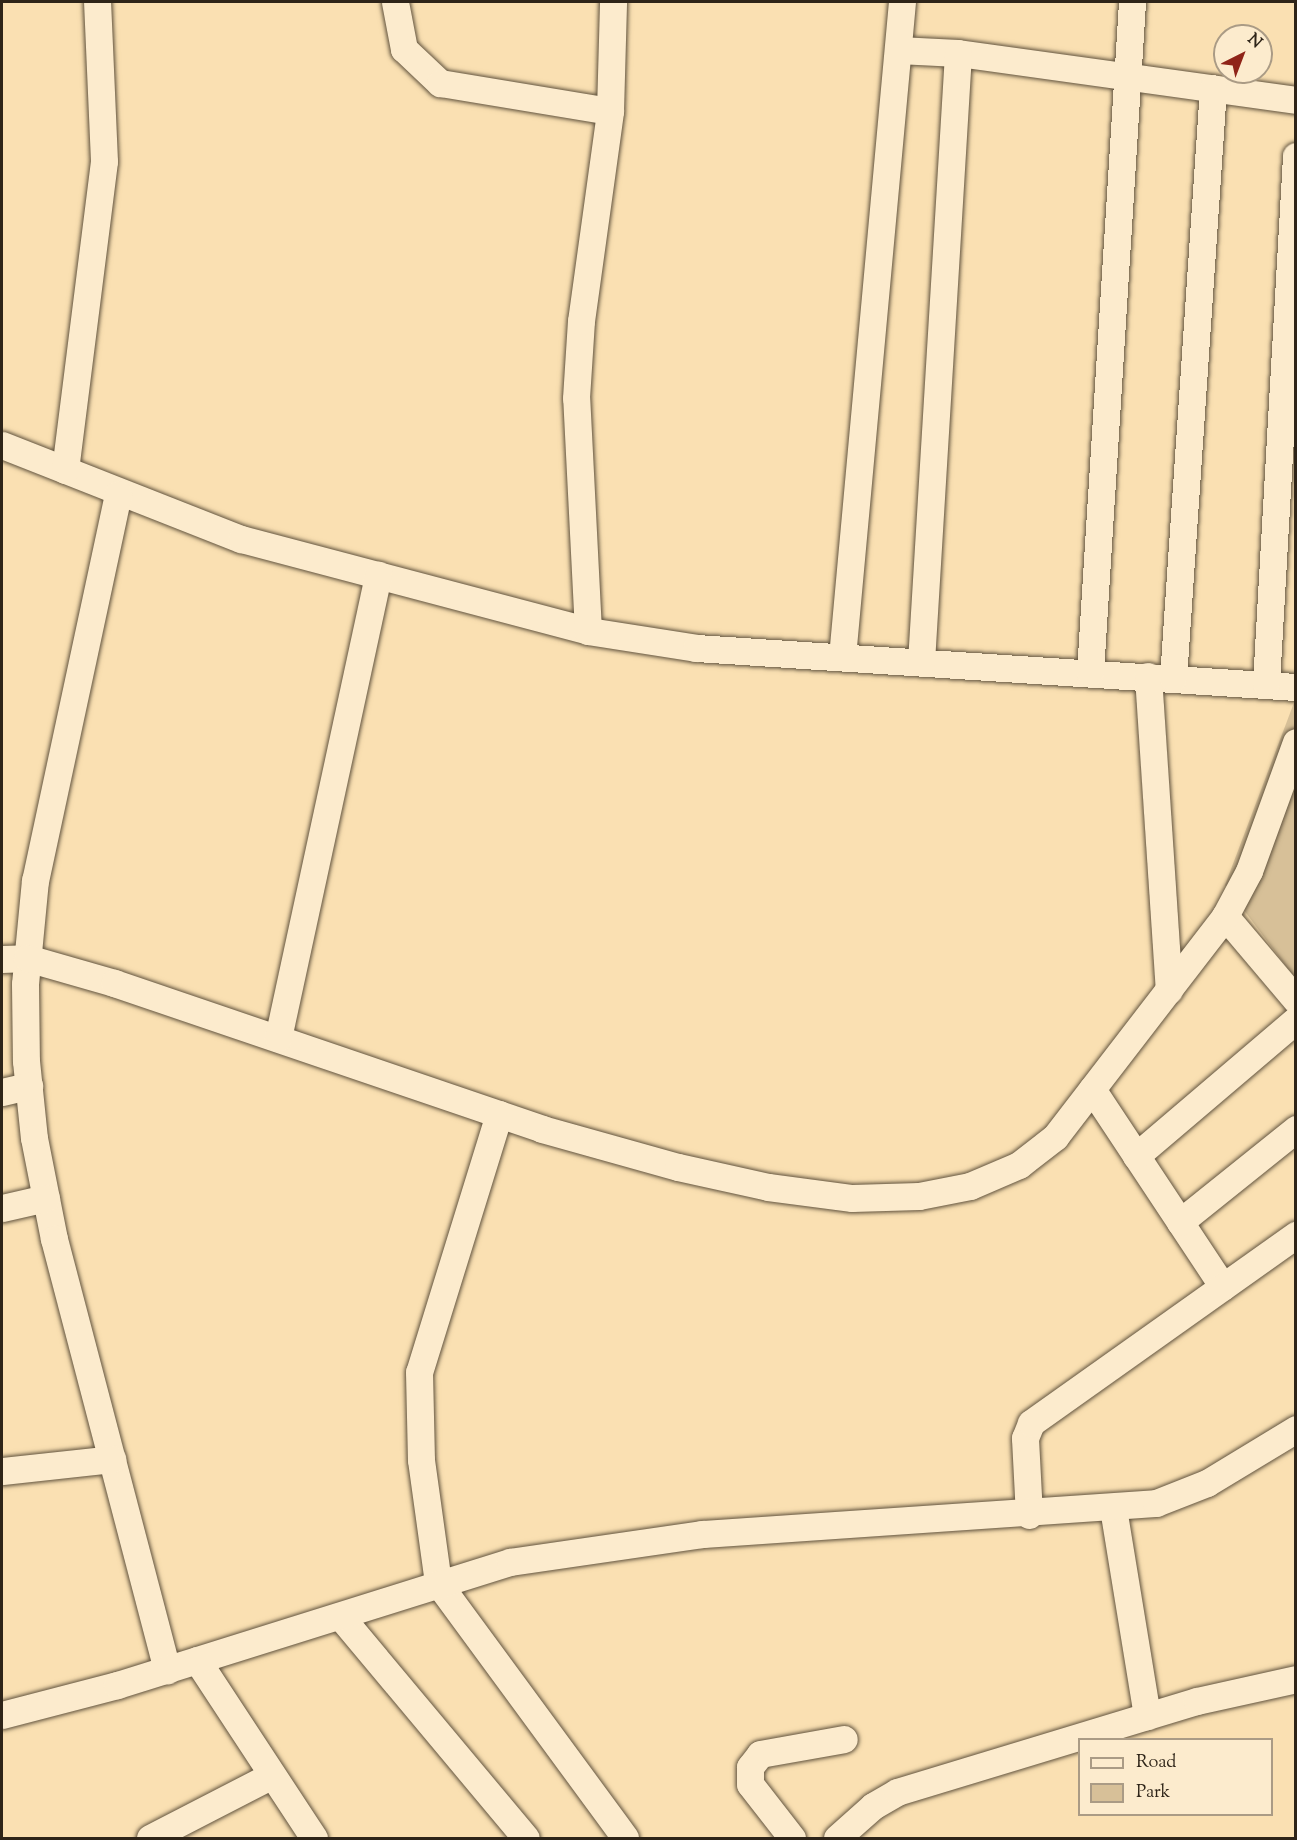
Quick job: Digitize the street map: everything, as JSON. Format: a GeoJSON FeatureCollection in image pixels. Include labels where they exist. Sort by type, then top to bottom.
{"type":"FeatureCollection","features":[{"type":"Feature","properties":{"kind":"street"},"geometry":{"type":"LineString","coordinates":[[64,470],[104,171],[97,2]]}},
{"type":"Feature","properties":{"kind":"street"},"geometry":{"type":"LineString","coordinates":[[396,2],[404,50],[440,83],[610,111]]}},
{"type":"Feature","properties":{"kind":"street"},"geometry":{"type":"LineString","coordinates":[[588,631],[576,398],[581,321],[610,111],[613,2]]}},
{"type":"Feature","properties":{"kind":"street"},"geometry":{"type":"LineString","coordinates":[[842,657],[902,2]]}},
{"type":"Feature","properties":{"kind":"street"},"geometry":{"type":"LineString","coordinates":[[1090,672],[1131,76],[1132,2]]}},
{"type":"Feature","properties":{"kind":"street"},"geometry":{"type":"LineString","coordinates":[[898,50],[958,53],[1296,100]]}},
{"type":"Feature","properties":{"kind":"street"},"geometry":{"type":"LineString","coordinates":[[921,662],[958,53]]}},
{"type":"Feature","properties":{"kind":"street"},"geometry":{"type":"LineString","coordinates":[[1169,990],[1161,677],[1213,88]]}},
{"type":"Feature","properties":{"kind":"street"},"geometry":{"type":"LineString","coordinates":[[1266,683],[1296,156]]}},
{"type":"Feature","properties":{"kind":"street"},"geometry":{"type":"LineString","coordinates":[[2,445],[118,494],[241,539],[588,631],[696,648],[1266,683],[1296,687]]}},
{"type":"Feature","properties":{"kind":"street"},"geometry":{"type":"LineString","coordinates":[[118,494],[35,880],[14,958],[29,1086],[46,1198],[167,1670]]}},
{"type":"Feature","properties":{"kind":"street"},"geometry":{"type":"LineString","coordinates":[[278,1038],[378,575]]}},
{"type":"Feature","properties":{"kind":"street"},"geometry":{"type":"LineString","coordinates":[[14,958],[278,1038],[499,1114],[678,1167],[768,1187],[852,1198],[919,1196],[970,1186],[1019,1166],[1055,1137],[1225,916],[1249,871],[1296,742]]}},
{"type":"Feature","properties":{"kind":"street"},"geometry":{"type":"LineString","coordinates":[[1225,916],[1296,1000]]}},
{"type":"Feature","properties":{"kind":"street"},"geometry":{"type":"LineString","coordinates":[[1136,1156],[1296,1020]]}},
{"type":"Feature","properties":{"kind":"street"},"geometry":{"type":"LineString","coordinates":[[2,1092],[29,1086]]}},
{"type":"Feature","properties":{"kind":"street"},"geometry":{"type":"LineString","coordinates":[[1092,1089],[1223,1287]]}},
{"type":"Feature","properties":{"kind":"street"},"geometry":{"type":"LineString","coordinates":[[499,1114],[419,1372],[422,1460],[438,1584],[625,1839]]}},
{"type":"Feature","properties":{"kind":"street"},"geometry":{"type":"LineString","coordinates":[[1180,1222],[1296,1129]]}},
{"type":"Feature","properties":{"kind":"street"},"geometry":{"type":"LineString","coordinates":[[2,1208],[46,1198]]}},
{"type":"Feature","properties":{"kind":"street"},"geometry":{"type":"LineString","coordinates":[[1029,1515],[1025,1438],[1031,1423],[1296,1235]]}},
{"type":"Feature","properties":{"kind":"street"},"geometry":{"type":"LineString","coordinates":[[2,1715],[167,1670],[510,1562],[690,1536],[1029,1515],[1156,1503],[1207,1483],[1291,1441]]}},
{"type":"Feature","properties":{"kind":"street"},"geometry":{"type":"LineString","coordinates":[[2,1471],[112,1459]]}},
{"type":"Feature","properties":{"kind":"street"},"geometry":{"type":"LineString","coordinates":[[1113,1508],[1147,1716]]}},
{"type":"Feature","properties":{"kind":"street"},"geometry":{"type":"LineString","coordinates":[[340,1617],[526,1839]]}},
{"type":"Feature","properties":{"kind":"street"},"geometry":{"type":"LineString","coordinates":[[197,1660],[314,1839]]}},
{"type":"Feature","properties":{"kind":"street"},"geometry":{"type":"LineString","coordinates":[[837,1839],[873,1806],[897,1792],[1147,1716],[1296,1679]]}},
{"type":"Feature","properties":{"kind":"street"},"geometry":{"type":"LineString","coordinates":[[792,1839],[750,1784],[750,1767],[760,1754],[844,1739]]}},
{"type":"Feature","properties":{"kind":"street"},"geometry":{"type":"LineString","coordinates":[[150,1839],[272,1775]]}},
{"type":"Feature","properties":{"kind":"green space"},"geometry":{"type":"Polygon","coordinates":[[[1295,700],[1295,978],[1225,885],[1295,700]]]}}]}
